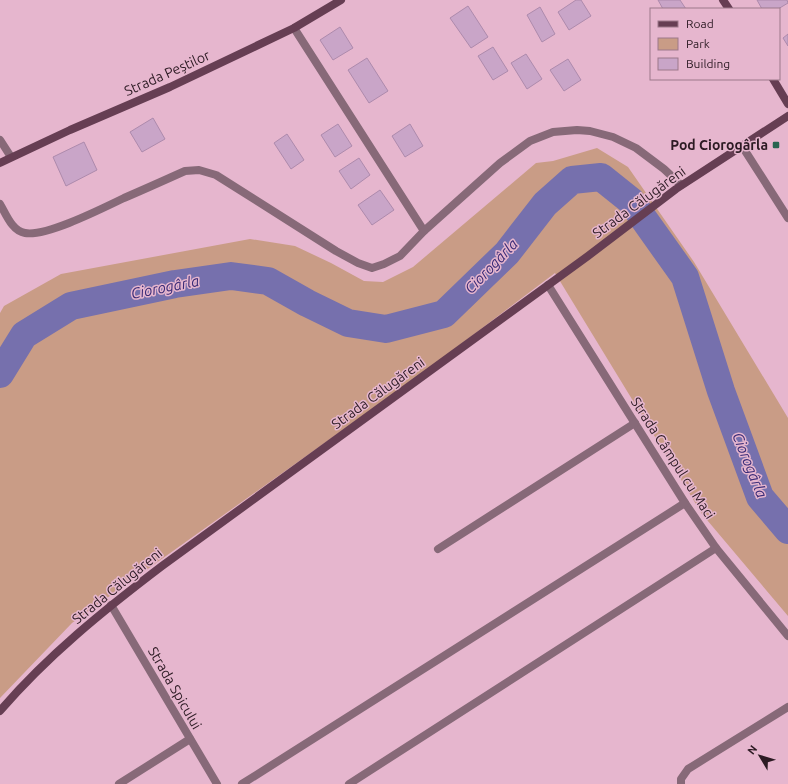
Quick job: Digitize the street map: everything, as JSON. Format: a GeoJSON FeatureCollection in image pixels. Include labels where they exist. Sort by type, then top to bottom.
{"type":"FeatureCollection","features":[{"type":"Feature","properties":{"kind":"street","name":"Strada Peștilor"},"geometry":{"type":"LineString","coordinates":[[0,162],[170,87],[294,28],[341,0]]}},
{"type":"Feature","properties":{"kind":"street"},"geometry":{"type":"LineString","coordinates":[[294,28],[424,231]]}},
{"type":"Feature","properties":{"kind":"street"},"geometry":{"type":"LineString","coordinates":[[774,80],[788,104]]}},
{"type":"Feature","properties":{"kind":"street","name":"Strada Călugăreni"},"geometry":{"type":"LineString","coordinates":[[0,711],[68,642],[111,605],[162,566],[588,256],[679,187],[788,116]]}},
{"type":"Feature","properties":{"kind":"street"},"geometry":{"type":"LineString","coordinates":[[0,204],[9,221],[15,228],[24,233],[36,234],[45,232],[82,217],[185,171],[199,170],[216,175],[336,251],[358,263],[372,268],[400,256],[424,231],[500,163],[530,141],[553,132],[577,130],[590,131],[613,137],[636,148],[664,169],[679,187]]}},
{"type":"Feature","properties":{"kind":"street"},"geometry":{"type":"LineString","coordinates":[[0,140],[11,157]]}},
{"type":"Feature","properties":{"kind":"street"},"geometry":{"type":"LineString","coordinates":[[742,146],[788,218]]}},
{"type":"Feature","properties":{"kind":"street","name":"Strada Câmpul cu Maci"},"geometry":{"type":"LineString","coordinates":[[548,285],[685,502],[716,548],[788,636]]}},
{"type":"Feature","properties":{"kind":"street"},"geometry":{"type":"LineString","coordinates":[[438,549],[635,423]]}},
{"type":"Feature","properties":{"kind":"street"},"geometry":{"type":"LineString","coordinates":[[242,784],[685,502]]}},
{"type":"Feature","properties":{"kind":"street"},"geometry":{"type":"LineString","coordinates":[[350,784],[716,548]]}},
{"type":"Feature","properties":{"kind":"street","name":"Strada Spicului"},"geometry":{"type":"LineString","coordinates":[[111,605],[217,784]]}},
{"type":"Feature","properties":{"kind":"street"},"geometry":{"type":"LineString","coordinates":[[681,784],[681,779],[688,769],[788,707]]}},
{"type":"Feature","properties":{"kind":"street"},"geometry":{"type":"LineString","coordinates":[[120,784],[190,739]]}},
{"type":"Feature","properties":{"kind":"green space"},"geometry":{"type":"Polygon","coordinates":[[[597,148],[628,167],[694,262],[788,418],[788,616],[702,514],[555,273],[424,372],[72,623],[0,698],[0,313],[4,306],[61,274],[250,239],[295,246],[364,281],[383,282],[413,267],[536,163],[553,161],[597,148]]]}},
{"type":"Feature","properties":{"kind":"building"},"geometry":{"type":"Polygon","coordinates":[[[576,0],[581,0],[591,16],[569,30],[558,12],[576,0]]]}},
{"type":"Feature","properties":{"kind":"building"},"geometry":{"type":"Polygon","coordinates":[[[658,0],[680,0],[685,8],[662,8],[658,0]]]}},
{"type":"Feature","properties":{"kind":"building"},"geometry":{"type":"Polygon","coordinates":[[[757,0],[787,0],[788,3],[780,8],[761,8],[757,0]]]}},
{"type":"Feature","properties":{"kind":"building"},"geometry":{"type":"Polygon","coordinates":[[[468,6],[488,37],[471,48],[450,18],[468,6]]]}},
{"type":"Feature","properties":{"kind":"building"},"geometry":{"type":"Polygon","coordinates":[[[540,7],[555,34],[542,42],[527,15],[540,7]]]}},
{"type":"Feature","properties":{"kind":"building"},"geometry":{"type":"Polygon","coordinates":[[[340,27],[353,48],[333,60],[320,40],[340,27]]]}},
{"type":"Feature","properties":{"kind":"building"},"geometry":{"type":"Polygon","coordinates":[[[788,34],[788,46],[783,38],[788,34]]]}},
{"type":"Feature","properties":{"kind":"building"},"geometry":{"type":"Polygon","coordinates":[[[493,47],[508,71],[493,80],[478,56],[493,47]]]}},
{"type":"Feature","properties":{"kind":"building"},"geometry":{"type":"Polygon","coordinates":[[[526,54],[542,79],[527,89],[511,63],[526,54]]]}},
{"type":"Feature","properties":{"kind":"building"},"geometry":{"type":"Polygon","coordinates":[[[367,58],[388,91],[369,103],[348,70],[367,58]]]}},
{"type":"Feature","properties":{"kind":"building"},"geometry":{"type":"Polygon","coordinates":[[[568,59],[581,80],[564,91],[550,70],[568,59]]]}},
{"type":"Feature","properties":{"kind":"building"},"geometry":{"type":"Polygon","coordinates":[[[153,118],[165,139],[142,152],[130,132],[153,118]]]}},
{"type":"Feature","properties":{"kind":"building"},"geometry":{"type":"Polygon","coordinates":[[[338,124],[352,146],[335,157],[321,135],[338,124]]]}},
{"type":"Feature","properties":{"kind":"building"},"geometry":{"type":"Polygon","coordinates":[[[410,124],[423,146],[405,157],[392,136],[410,124]]]}},
{"type":"Feature","properties":{"kind":"building"},"geometry":{"type":"Polygon","coordinates":[[[287,134],[304,160],[291,169],[274,143],[287,134]]]}},
{"type":"Feature","properties":{"kind":"building"},"geometry":{"type":"Polygon","coordinates":[[[84,142],[97,170],[66,186],[53,157],[84,142]]]}},
{"type":"Feature","properties":{"kind":"building"},"geometry":{"type":"Polygon","coordinates":[[[359,158],[370,175],[351,189],[339,171],[359,158]]]}},
{"type":"Feature","properties":{"kind":"building"},"geometry":{"type":"Polygon","coordinates":[[[380,190],[394,210],[372,225],[358,205],[380,190]]]}},
{"type":"Feature","properties":{"kind":"waterway","name":"Ciorogârla"},"geometry":{"type":"LineString","coordinates":[[0,374],[24,335],[71,306],[175,284],[231,276],[268,281],[307,303],[348,323],[386,329],[444,314],[507,253],[545,204],[572,180],[601,177],[631,201],[685,277],[721,391],[760,497],[788,530]]}},
{"type":"Feature","properties":{"kind":"place","name":"Pod Ciorogârla"},"geometry":{"type":"Point","coordinates":[776,145]}}]}
